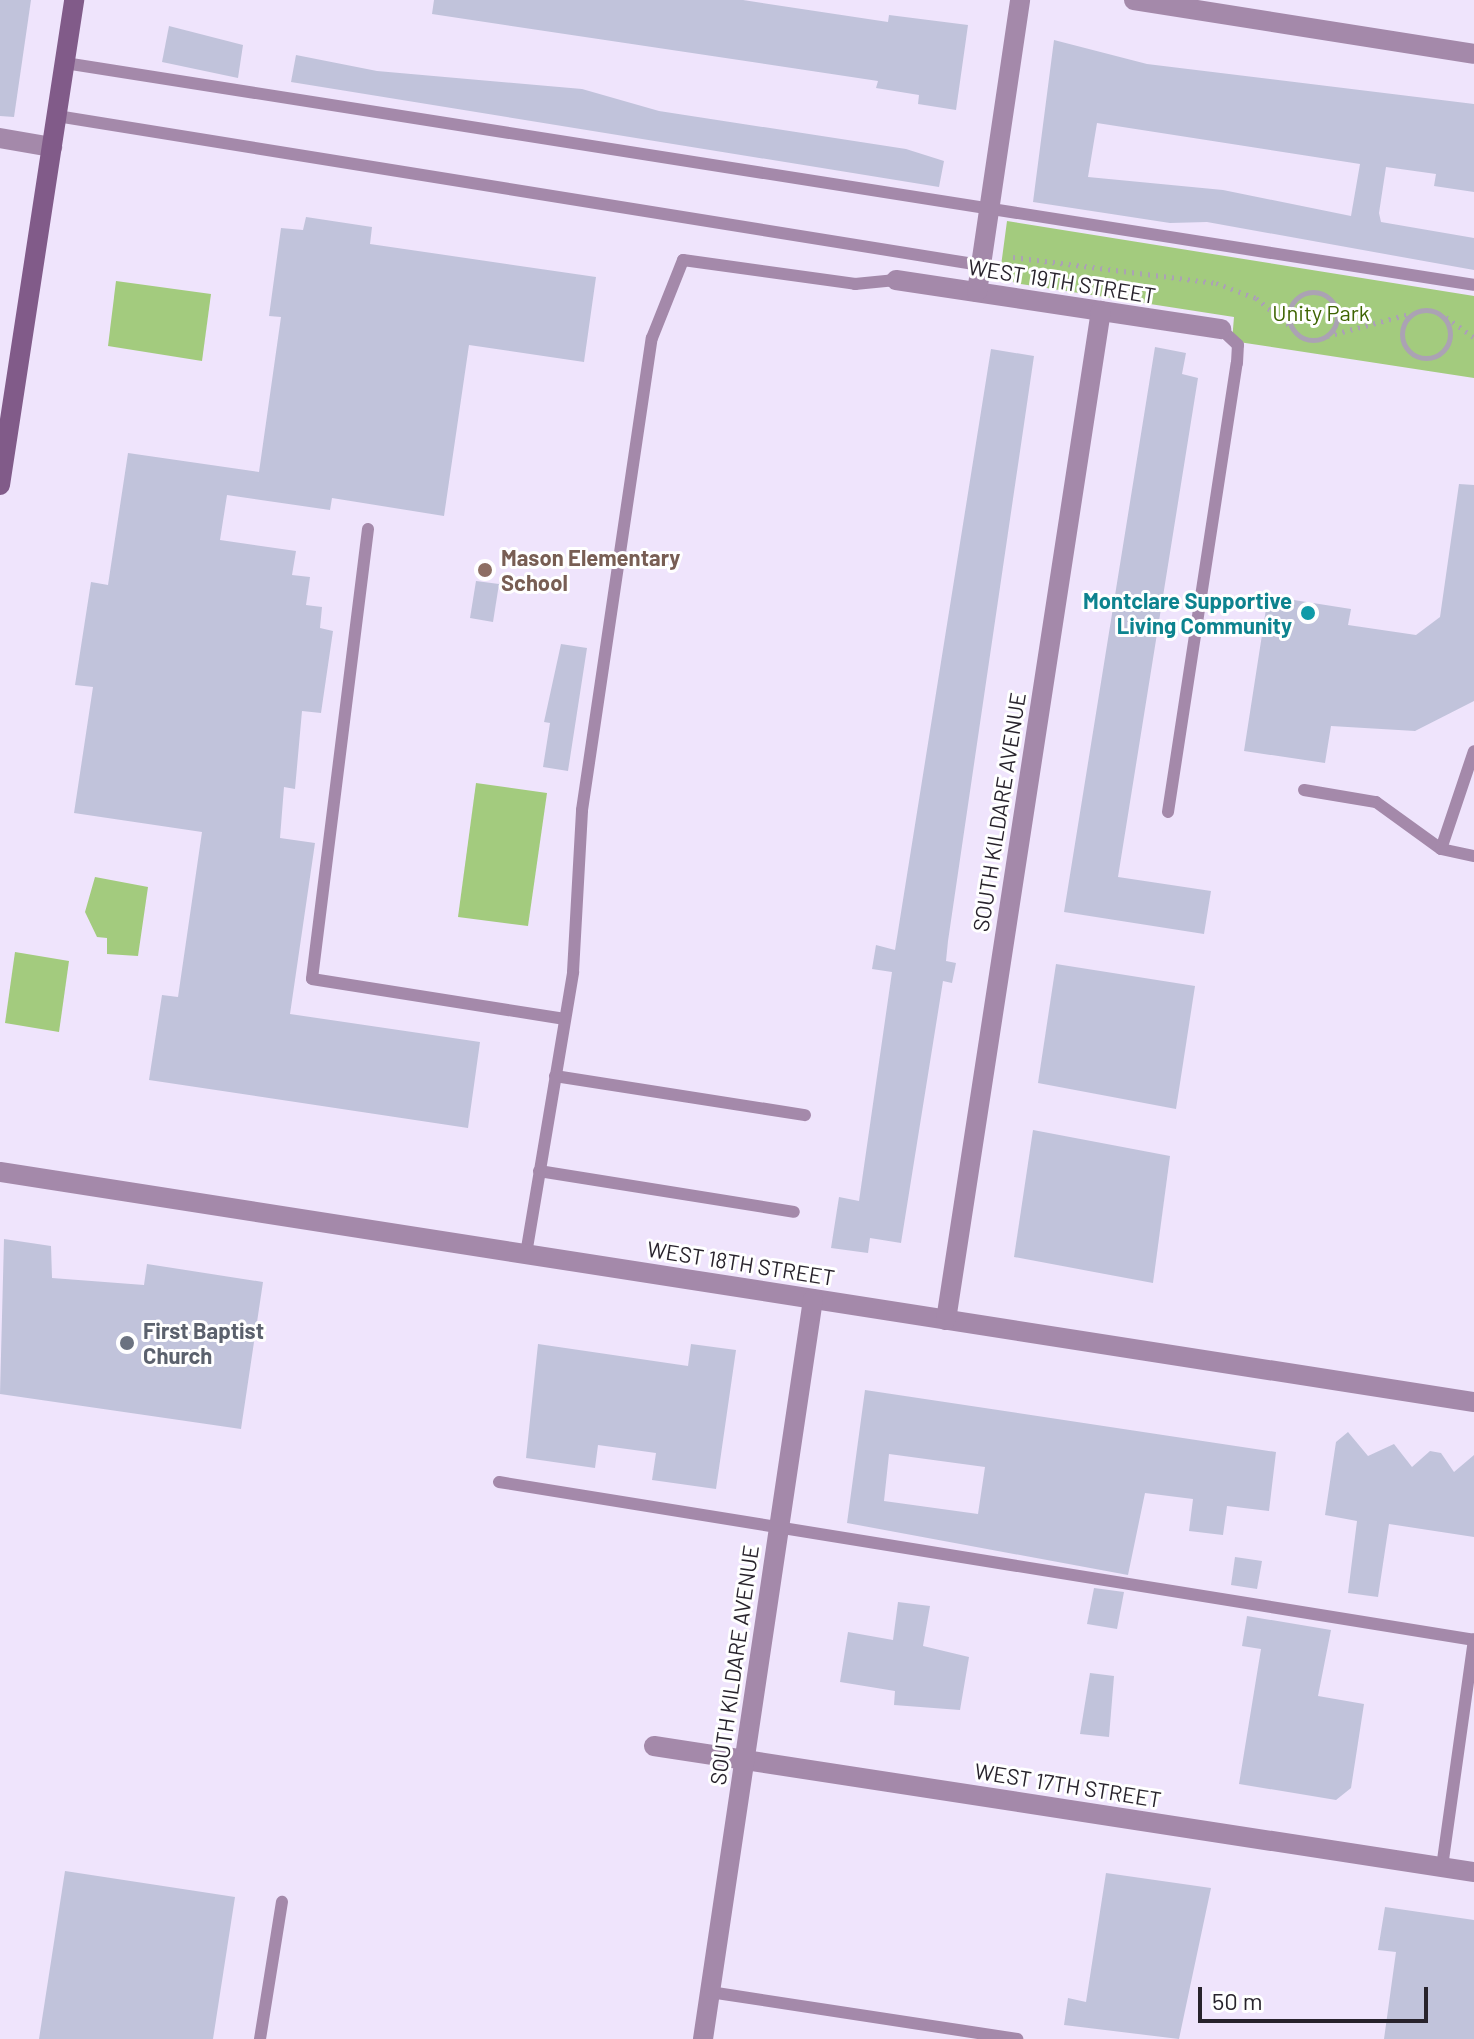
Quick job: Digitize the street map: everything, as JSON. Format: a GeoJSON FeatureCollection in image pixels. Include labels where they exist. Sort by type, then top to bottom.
{"type":"FeatureCollection","features":[{"type":"Feature","properties":{"kind":"street"},"geometry":{"type":"LineString","coordinates":[[0,485],[74,0]]}},
{"type":"Feature","properties":{"kind":"street"},"geometry":{"type":"LineString","coordinates":[[977,292],[1020,0]]}},
{"type":"Feature","properties":{"kind":"street"},"geometry":{"type":"LineString","coordinates":[[1134,0],[1474,54]]}},
{"type":"Feature","properties":{"kind":"street"},"geometry":{"type":"LineString","coordinates":[[0,138],[52,147]]}},
{"type":"Feature","properties":{"kind":"street","name":"WEST 19TH STREET"},"geometry":{"type":"LineString","coordinates":[[896,280],[1221,329]]}},
{"type":"Feature","properties":{"kind":"street","name":"SOUTH KILDARE AVENUE"},"geometry":{"type":"LineString","coordinates":[[946,1320],[1101,311]]}},
{"type":"Feature","properties":{"kind":"street","name":"WEST 18TH STREET"},"geometry":{"type":"LineString","coordinates":[[0,1172],[1474,1402]]}},
{"type":"Feature","properties":{"kind":"street","name":"SOUTH KILDARE AVENUE"},"geometry":{"type":"LineString","coordinates":[[703,2039],[813,1299]]}},
{"type":"Feature","properties":{"kind":"street","name":"WEST 17TH STREET"},"geometry":{"type":"LineString","coordinates":[[654,1746],[1474,1872]]}},
{"type":"Feature","properties":{"kind":"lane"},"geometry":{"type":"LineString","coordinates":[[65,63],[1474,285]]}},
{"type":"Feature","properties":{"kind":"lane"},"geometry":{"type":"LineString","coordinates":[[57,116],[980,265]]}},
{"type":"Feature","properties":{"kind":"lane"},"geometry":{"type":"LineString","coordinates":[[526,1254],[565,1019],[582,810],[652,338],[683,260],[855,284],[896,280]]}},
{"type":"Feature","properties":{"kind":"lane"},"geometry":{"type":"LineString","coordinates":[[1168,812],[1237,363],[1238,345],[1221,329]]}},
{"type":"Feature","properties":{"kind":"lane"},"geometry":{"type":"LineString","coordinates":[[368,529],[312,979],[565,1019]]}},
{"type":"Feature","properties":{"kind":"lane"},"geometry":{"type":"LineString","coordinates":[[1441,849],[1474,751]]}},
{"type":"Feature","properties":{"kind":"lane"},"geometry":{"type":"LineString","coordinates":[[1304,790],[1376,802],[1441,849],[1474,856]]}},
{"type":"Feature","properties":{"kind":"lane"},"geometry":{"type":"LineString","coordinates":[[555,1076],[805,1115]]}},
{"type":"Feature","properties":{"kind":"lane"},"geometry":{"type":"LineString","coordinates":[[539,1171],[794,1212]]}},
{"type":"Feature","properties":{"kind":"lane"},"geometry":{"type":"LineString","coordinates":[[499,1482],[1474,1640],[1442,1867]]}},
{"type":"Feature","properties":{"kind":"lane"},"geometry":{"type":"LineString","coordinates":[[260,2039],[282,1902]]}},
{"type":"Feature","properties":{"kind":"lane"},"geometry":{"type":"LineString","coordinates":[[710,1992],[1017,2039]]}},
{"type":"Feature","properties":{"kind":"path"},"geometry":{"type":"LineString","coordinates":[[1013,257],[1216,283],[1256,298],[1306,339],[1414,313],[1439,315],[1474,337]]}},
{"type":"Feature","properties":{"kind":"path"},"geometry":{"type":"LineString","coordinates":[[1291,327],[1293,301],[1318,292],[1337,311],[1327,336]]}},
{"type":"Feature","properties":{"kind":"path"},"geometry":{"type":"LineString","coordinates":[[1414,313],[1401,335],[1423,358],[1448,344],[1439,315]]}},
{"type":"Feature","properties":{"kind":"green space","name":"Unity Park"},"geometry":{"type":"Polygon","coordinates":[[[1007,221],[1474,296],[1474,378],[1232,341],[1234,317],[1014,283],[1001,266],[1007,221]]]}},
{"type":"Feature","properties":{"kind":"green space"},"geometry":{"type":"Polygon","coordinates":[[[116,281],[211,294],[202,361],[108,346],[116,281]]]}},
{"type":"Feature","properties":{"kind":"green space"},"geometry":{"type":"Polygon","coordinates":[[[476,783],[547,793],[528,926],[458,917],[476,783]]]}},
{"type":"Feature","properties":{"kind":"green space"},"geometry":{"type":"Polygon","coordinates":[[[95,877],[148,887],[138,956],[107,954],[107,938],[97,937],[85,912],[95,877]]]}},
{"type":"Feature","properties":{"kind":"green space"},"geometry":{"type":"Polygon","coordinates":[[[15,952],[69,961],[59,1032],[5,1023],[15,952]]]}},
{"type":"Feature","properties":{"kind":"building"},"geometry":{"type":"Polygon","coordinates":[[[0,0],[31,0],[14,117],[0,116],[0,0]]]}},
{"type":"Feature","properties":{"kind":"building"},"geometry":{"type":"Polygon","coordinates":[[[434,0],[743,0],[888,22],[889,15],[968,25],[956,110],[918,104],[919,95],[876,88],[878,81],[432,14],[434,0]]]}},
{"type":"Feature","properties":{"kind":"building"},"geometry":{"type":"Polygon","coordinates":[[[169,26],[243,45],[238,78],[162,62],[169,26]]]}},
{"type":"Feature","properties":{"kind":"building"},"geometry":{"type":"Polygon","coordinates":[[[1054,40],[1147,64],[1474,104],[1474,192],[1434,186],[1436,174],[1386,167],[1379,213],[1381,222],[1474,238],[1474,270],[1207,222],[1170,223],[1033,202],[1054,40]],[[1097,123],[1088,177],[1223,190],[1351,216],[1360,164],[1097,123]]]}},
{"type":"Feature","properties":{"kind":"building"},"geometry":{"type":"Polygon","coordinates":[[[296,55],[377,71],[582,89],[659,111],[906,149],[944,161],[939,187],[291,82],[296,55]]]}},
{"type":"Feature","properties":{"kind":"building"},"geometry":{"type":"Polygon","coordinates":[[[306,217],[372,227],[370,244],[596,277],[584,362],[469,345],[444,516],[332,498],[330,510],[227,495],[220,540],[296,551],[292,575],[310,577],[306,605],[322,607],[320,628],[333,631],[321,713],[302,711],[295,789],[284,787],[280,838],[315,843],[290,1014],[480,1042],[468,1128],[149,1080],[162,995],[178,997],[202,832],[74,813],[93,687],[75,685],[91,582],[108,585],[128,453],[259,472],[281,317],[269,316],[281,228],[303,230],[306,217]]]}},
{"type":"Feature","properties":{"kind":"building"},"geometry":{"type":"Polygon","coordinates":[[[1155,347],[1186,353],[1182,374],[1198,378],[1118,877],[1211,891],[1204,934],[1064,912],[1155,347]]]}},
{"type":"Feature","properties":{"kind":"building"},"geometry":{"type":"Polygon","coordinates":[[[991,349],[1034,356],[948,941],[946,961],[956,963],[952,983],[943,981],[901,1243],[870,1238],[868,1253],[831,1248],[839,1197],[859,1201],[892,972],[872,969],[876,945],[895,950],[991,349]]]}},
{"type":"Feature","properties":{"kind":"building","name":"Montclare Supportive Living Community"},"geometry":{"type":"Polygon","coordinates":[[[1459,484],[1474,485],[1474,701],[1415,731],[1331,726],[1325,763],[1244,751],[1268,596],[1351,609],[1348,625],[1416,635],[1440,617],[1459,484]]]}},
{"type":"Feature","properties":{"kind":"building"},"geometry":{"type":"Polygon","coordinates":[[[476,581],[499,584],[493,622],[470,618],[476,581]]]}},
{"type":"Feature","properties":{"kind":"building"},"geometry":{"type":"Polygon","coordinates":[[[561,644],[587,648],[568,771],[543,767],[550,723],[544,722],[561,644]]]}},
{"type":"Feature","properties":{"kind":"building"},"geometry":{"type":"Polygon","coordinates":[[[1056,964],[1195,986],[1176,1109],[1038,1083],[1056,964]]]}},
{"type":"Feature","properties":{"kind":"building"},"geometry":{"type":"Polygon","coordinates":[[[1033,1130],[1170,1156],[1153,1283],[1014,1257],[1033,1130]]]}},
{"type":"Feature","properties":{"kind":"building","name":"First Baptist Church"},"geometry":{"type":"Polygon","coordinates":[[[4,1239],[51,1246],[52,1278],[144,1285],[147,1264],[263,1282],[241,1429],[0,1394],[4,1239]]]}},
{"type":"Feature","properties":{"kind":"building"},"geometry":{"type":"Polygon","coordinates":[[[538,1344],[688,1366],[691,1344],[736,1350],[716,1489],[652,1480],[656,1453],[598,1445],[595,1468],[526,1458],[538,1344]]]}},
{"type":"Feature","properties":{"kind":"building"},"geometry":{"type":"Polygon","coordinates":[[[865,1390],[1276,1452],[1269,1511],[1227,1506],[1223,1535],[1189,1531],[1193,1499],[1145,1493],[1128,1575],[847,1523],[865,1390]],[[889,1454],[884,1501],[978,1514],[985,1467],[889,1454]]]}},
{"type":"Feature","properties":{"kind":"building"},"geometry":{"type":"Polygon","coordinates":[[[1348,1432],[1368,1456],[1394,1444],[1412,1467],[1430,1451],[1441,1453],[1454,1472],[1474,1455],[1474,1537],[1389,1524],[1378,1597],[1348,1593],[1357,1521],[1325,1515],[1336,1442],[1348,1432]]]}},
{"type":"Feature","properties":{"kind":"building"},"geometry":{"type":"Polygon","coordinates":[[[1235,1557],[1262,1561],[1257,1589],[1231,1585],[1235,1557]]]}},
{"type":"Feature","properties":{"kind":"building"},"geometry":{"type":"Polygon","coordinates":[[[1094,1588],[1124,1592],[1117,1629],[1087,1624],[1094,1588]]]}},
{"type":"Feature","properties":{"kind":"building"},"geometry":{"type":"Polygon","coordinates":[[[898,1602],[930,1606],[923,1646],[969,1657],[960,1710],[894,1705],[895,1691],[840,1682],[848,1632],[893,1640],[898,1602]]]}},
{"type":"Feature","properties":{"kind":"building"},"geometry":{"type":"Polygon","coordinates":[[[1247,1616],[1331,1630],[1318,1696],[1364,1704],[1351,1788],[1336,1800],[1239,1784],[1261,1649],[1242,1646],[1247,1616]]]}},
{"type":"Feature","properties":{"kind":"building"},"geometry":{"type":"Polygon","coordinates":[[[1090,1673],[1114,1676],[1109,1737],[1080,1734],[1090,1673]]]}},
{"type":"Feature","properties":{"kind":"building"},"geometry":{"type":"Polygon","coordinates":[[[65,1871],[235,1897],[213,2039],[39,2039],[65,1871]]]}},
{"type":"Feature","properties":{"kind":"building"},"geometry":{"type":"Polygon","coordinates":[[[1106,1873],[1211,1888],[1179,2039],[1064,2025],[1068,1998],[1086,2002],[1106,1873]]]}},
{"type":"Feature","properties":{"kind":"building"},"geometry":{"type":"Polygon","coordinates":[[[1385,1907],[1474,1920],[1474,2039],[1384,2039],[1396,1952],[1378,1950],[1385,1907]]]}},
{"type":"Feature","properties":{"kind":"place","name":"Mason Elementary School"},"geometry":{"type":"Point","coordinates":[485,570]}},
{"type":"Feature","properties":{"kind":"place","name":"Montclare Supportive Living Community"},"geometry":{"type":"Point","coordinates":[1308,613]}},
{"type":"Feature","properties":{"kind":"place","name":"First Baptist Church"},"geometry":{"type":"Point","coordinates":[127,1343]}}]}
